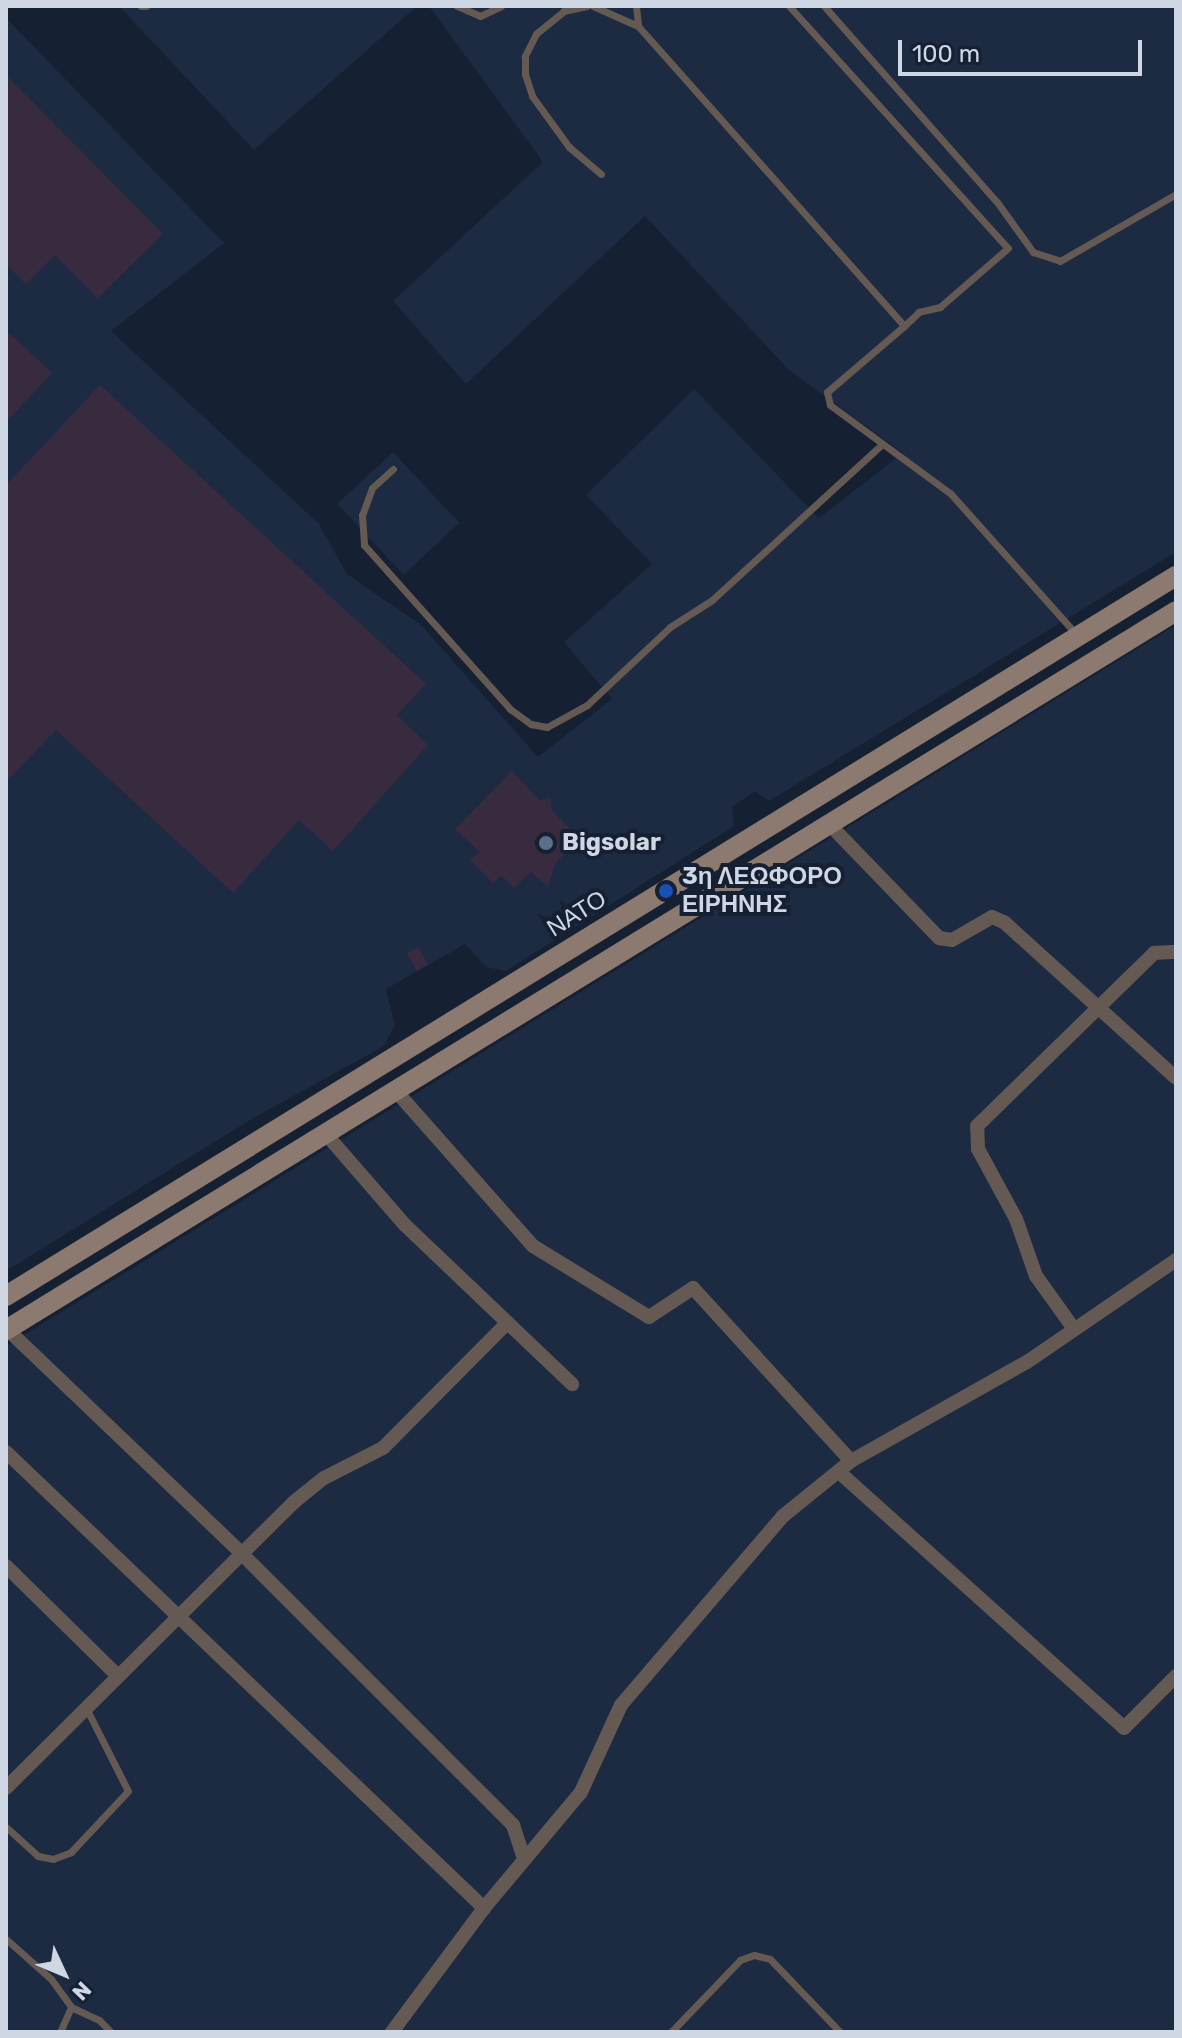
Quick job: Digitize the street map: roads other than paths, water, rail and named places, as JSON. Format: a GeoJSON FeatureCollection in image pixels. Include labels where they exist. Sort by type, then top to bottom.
{"type":"FeatureCollection","features":[{"type":"Feature","properties":{"kind":"main road","name":"ΝΑΤΟ"},"geometry":{"type":"LineString","coordinates":[[6,1296],[1176,576]]}},
{"type":"Feature","properties":{"kind":"main road"},"geometry":{"type":"LineString","coordinates":[[6,1329],[1176,611]]}},
{"type":"Feature","properties":{"kind":"street"},"geometry":{"type":"LineString","coordinates":[[829,824],[939,938],[952,940],[992,917],[1004,922],[1176,1078]]}},
{"type":"Feature","properties":{"kind":"street"},"geometry":{"type":"LineString","coordinates":[[1074,1329],[1036,1276],[1016,1219],[978,1149],[975,1132],[982,1116],[1154,953],[1176,952]]}},
{"type":"Feature","properties":{"kind":"street"},"geometry":{"type":"LineString","coordinates":[[395,1090],[533,1246],[649,1317],[693,1288],[851,1461]]}},
{"type":"Feature","properties":{"kind":"street"},"geometry":{"type":"LineString","coordinates":[[325,1133],[405,1225],[572,1384]]}},
{"type":"Feature","properties":{"kind":"street"},"geometry":{"type":"LineString","coordinates":[[392,2032],[484,1908],[581,1792],[621,1705],[783,1516],[851,1461],[1074,1329],[1176,1260]]}},
{"type":"Feature","properties":{"kind":"street"},"geometry":{"type":"LineString","coordinates":[[6,1788],[241,1553],[324,1478],[383,1448],[508,1322]]}},
{"type":"Feature","properties":{"kind":"street"},"geometry":{"type":"LineString","coordinates":[[6,1329],[241,1553],[513,1825],[524,1858]]}},
{"type":"Feature","properties":{"kind":"street"},"geometry":{"type":"LineString","coordinates":[[6,1452],[484,1908]]}},
{"type":"Feature","properties":{"kind":"street"},"geometry":{"type":"LineString","coordinates":[[839,1472],[1124,1728],[1176,1676]]}},
{"type":"Feature","properties":{"kind":"street"},"geometry":{"type":"LineString","coordinates":[[6,1566],[118,1676]]}},
{"type":"Feature","properties":{"kind":"lane"},"geometry":{"type":"LineString","coordinates":[[457,6],[480,16],[501,6]]}},
{"type":"Feature","properties":{"kind":"lane"},"geometry":{"type":"LineString","coordinates":[[587,6],[564,11],[536,34],[525,56],[525,74],[532,96],[569,147],[601,174]]}},
{"type":"Feature","properties":{"kind":"lane"},"geometry":{"type":"LineString","coordinates":[[593,6],[638,26],[904,326]]}},
{"type":"Feature","properties":{"kind":"lane"},"geometry":{"type":"LineString","coordinates":[[636,6],[638,26]]}},
{"type":"Feature","properties":{"kind":"lane"},"geometry":{"type":"LineString","coordinates":[[789,6],[1008,248],[940,307],[919,312],[827,392],[830,405],[950,493],[1078,637]]}},
{"type":"Feature","properties":{"kind":"lane"},"geometry":{"type":"LineString","coordinates":[[824,6],[997,202],[1033,252],[1060,261],[1176,194]]}},
{"type":"Feature","properties":{"kind":"lane"},"geometry":{"type":"LineString","coordinates":[[393,469],[372,488],[362,515],[364,545],[510,709],[531,724],[547,727],[587,705],[670,627],[712,600],[882,444]]}},
{"type":"Feature","properties":{"kind":"lane"},"geometry":{"type":"LineString","coordinates":[[6,1827],[38,1856],[53,1859],[71,1852],[128,1791],[86,1708]]}},
{"type":"Feature","properties":{"kind":"lane"},"geometry":{"type":"LineString","coordinates":[[6,1939],[51,1979],[71,2007],[99,2020],[111,2032]]}},
{"type":"Feature","properties":{"kind":"lane"},"geometry":{"type":"LineString","coordinates":[[671,2032],[740,1960],[754,1955],[770,1959],[840,2032]]}},
{"type":"Feature","properties":{"kind":"lane"},"geometry":{"type":"LineString","coordinates":[[60,2032],[71,2007]]}},
{"type":"Feature","properties":{"kind":"lane"},"geometry":{"type":"LineString","coordinates":[[827,2032],[833,2025]]}},
{"type":"Feature","properties":{"kind":"place","name":"Bigsolar"},"geometry":{"type":"Point","coordinates":[546,843]}},
{"type":"Feature","properties":{"kind":"place","name":"3η ΛΕΩΦΟΡΟ ΕΙΡΗΝΗΣ"},"geometry":{"type":"Point","coordinates":[666,891]}}]}
